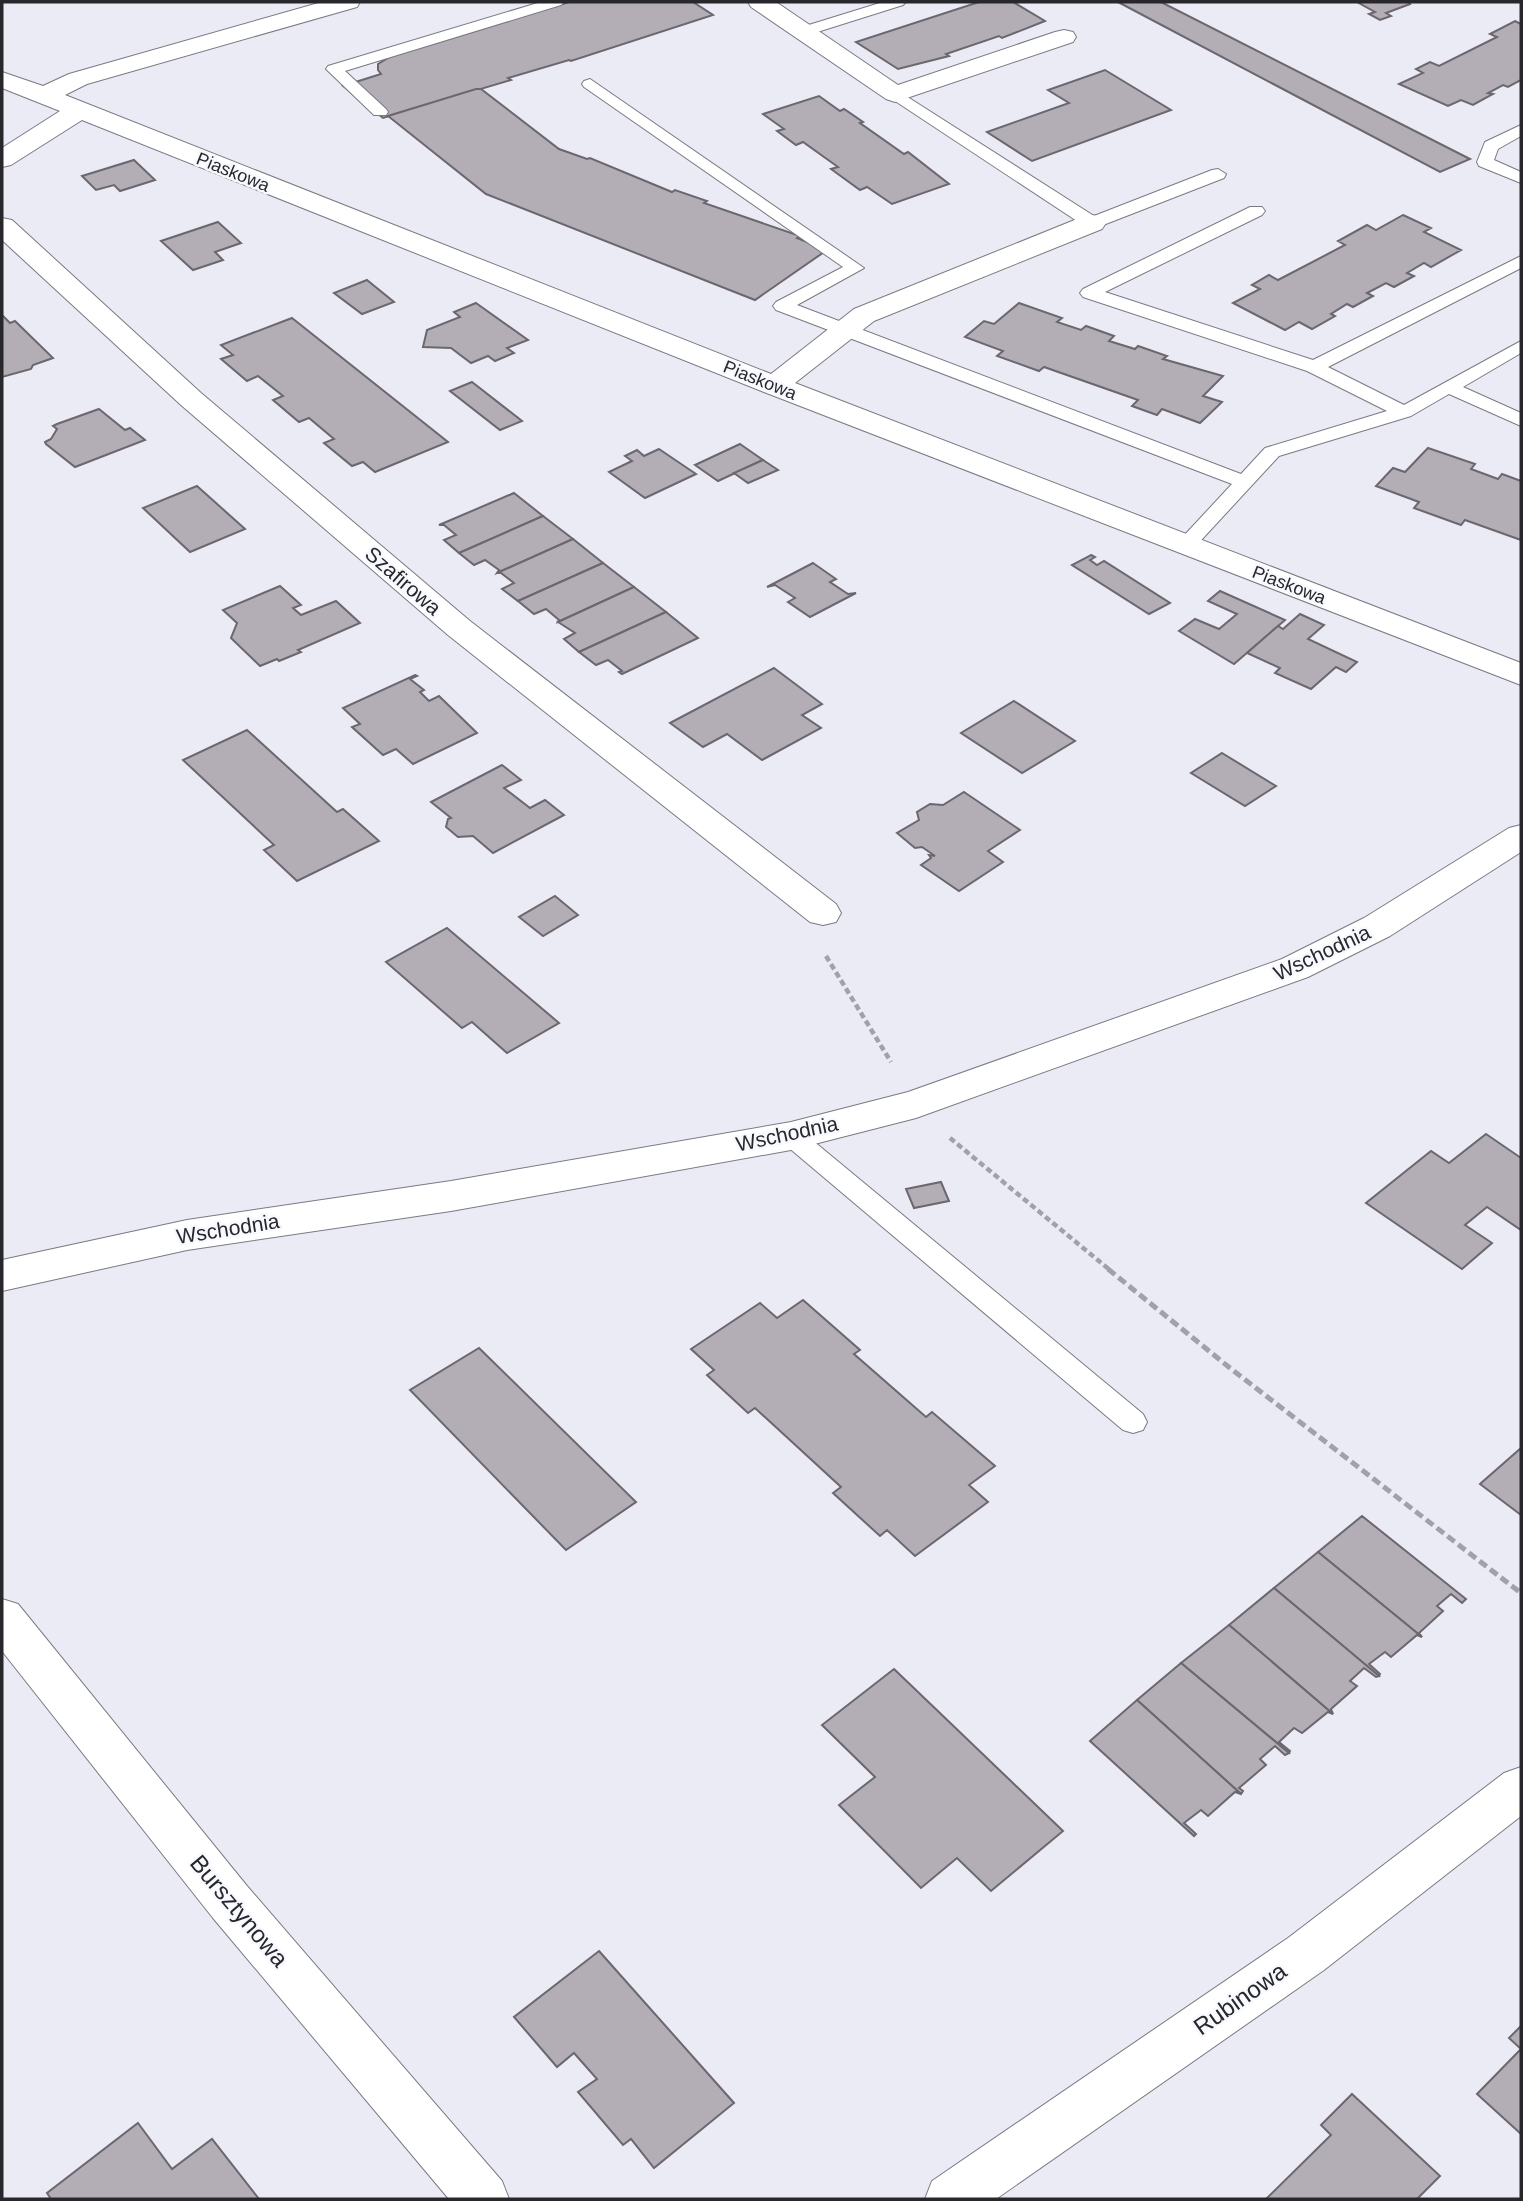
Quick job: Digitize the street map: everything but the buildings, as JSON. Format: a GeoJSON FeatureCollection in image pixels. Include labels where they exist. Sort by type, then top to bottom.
{"type":"FeatureCollection","features":[{"type":"Feature","properties":{"kind":"street"},"geometry":{"type":"LineString","coordinates":[[43,96],[78,79],[348,2]]}},
{"type":"Feature","properties":{"kind":"street"},"geometry":{"type":"LineString","coordinates":[[760,2],[895,94],[1064,37]]}},
{"type":"Feature","properties":{"kind":"street","name":"Piaskowa"},"geometry":{"type":"LineString","coordinates":[[2,79],[774,386],[1521,675]]}},
{"type":"Feature","properties":{"kind":"street"},"geometry":{"type":"LineString","coordinates":[[2,159],[78,111]]}},
{"type":"Feature","properties":{"kind":"street"},"geometry":{"type":"LineString","coordinates":[[774,386],[864,315],[1091,223]]}},
{"type":"Feature","properties":{"kind":"street","name":"Szafirowa"},"geometry":{"type":"LineString","coordinates":[[2,226],[191,399],[459,628],[824,913]]}},
{"type":"Feature","properties":{"kind":"street","name":"Wschodnia"},"geometry":{"type":"LineString","coordinates":[[2,1276],[187,1235],[451,1196],[791,1136],[916,1104],[1295,968],[1377,928],[1521,836]]}},
{"type":"Feature","properties":{"kind":"street","name":"Bursztynowa"},"geometry":{"type":"LineString","coordinates":[[2,1618],[230,1902],[483,2199]]}},
{"type":"Feature","properties":{"kind":"street","name":"Rubinowa"},"geometry":{"type":"LineString","coordinates":[[951,2199],[1306,1954],[1521,1788]]}},
{"type":"Feature","properties":{"kind":"lane"},"geometry":{"type":"LineString","coordinates":[[486,2],[506,17]]}},
{"type":"Feature","properties":{"kind":"lane"},"geometry":{"type":"LineString","coordinates":[[380,112],[334,69],[556,2]]}},
{"type":"Feature","properties":{"kind":"lane"},"geometry":{"type":"LineString","coordinates":[[805,31],[898,2]]}},
{"type":"Feature","properties":{"kind":"lane"},"geometry":{"type":"LineString","coordinates":[[590,84],[855,268],[782,306],[1246,483]]}},
{"type":"Feature","properties":{"kind":"lane"},"geometry":{"type":"LineString","coordinates":[[895,94],[1091,223],[1218,174]]}},
{"type":"Feature","properties":{"kind":"lane"},"geometry":{"type":"LineString","coordinates":[[1521,130],[1491,146],[1485,162],[1521,178]]}},
{"type":"Feature","properties":{"kind":"lane"},"geometry":{"type":"LineString","coordinates":[[1256,211],[1089,293],[1314,367],[1404,412]]}},
{"type":"Feature","properties":{"kind":"lane"},"geometry":{"type":"LineString","coordinates":[[1314,367],[1521,261]]}},
{"type":"Feature","properties":{"kind":"lane"},"geometry":{"type":"LineString","coordinates":[[1186,545],[1272,452],[1404,412],[1521,346]]}},
{"type":"Feature","properties":{"kind":"lane"},"geometry":{"type":"LineString","coordinates":[[1448,387],[1521,420]]}},
{"type":"Feature","properties":{"kind":"lane"},"geometry":{"type":"LineString","coordinates":[[791,1136],[1133,1422]]}},
{"type":"Feature","properties":{"kind":"path"},"geometry":{"type":"LineString","coordinates":[[823,950],[916,1104],[965,1153],[1209,1351],[1521,1593]]}}]}
